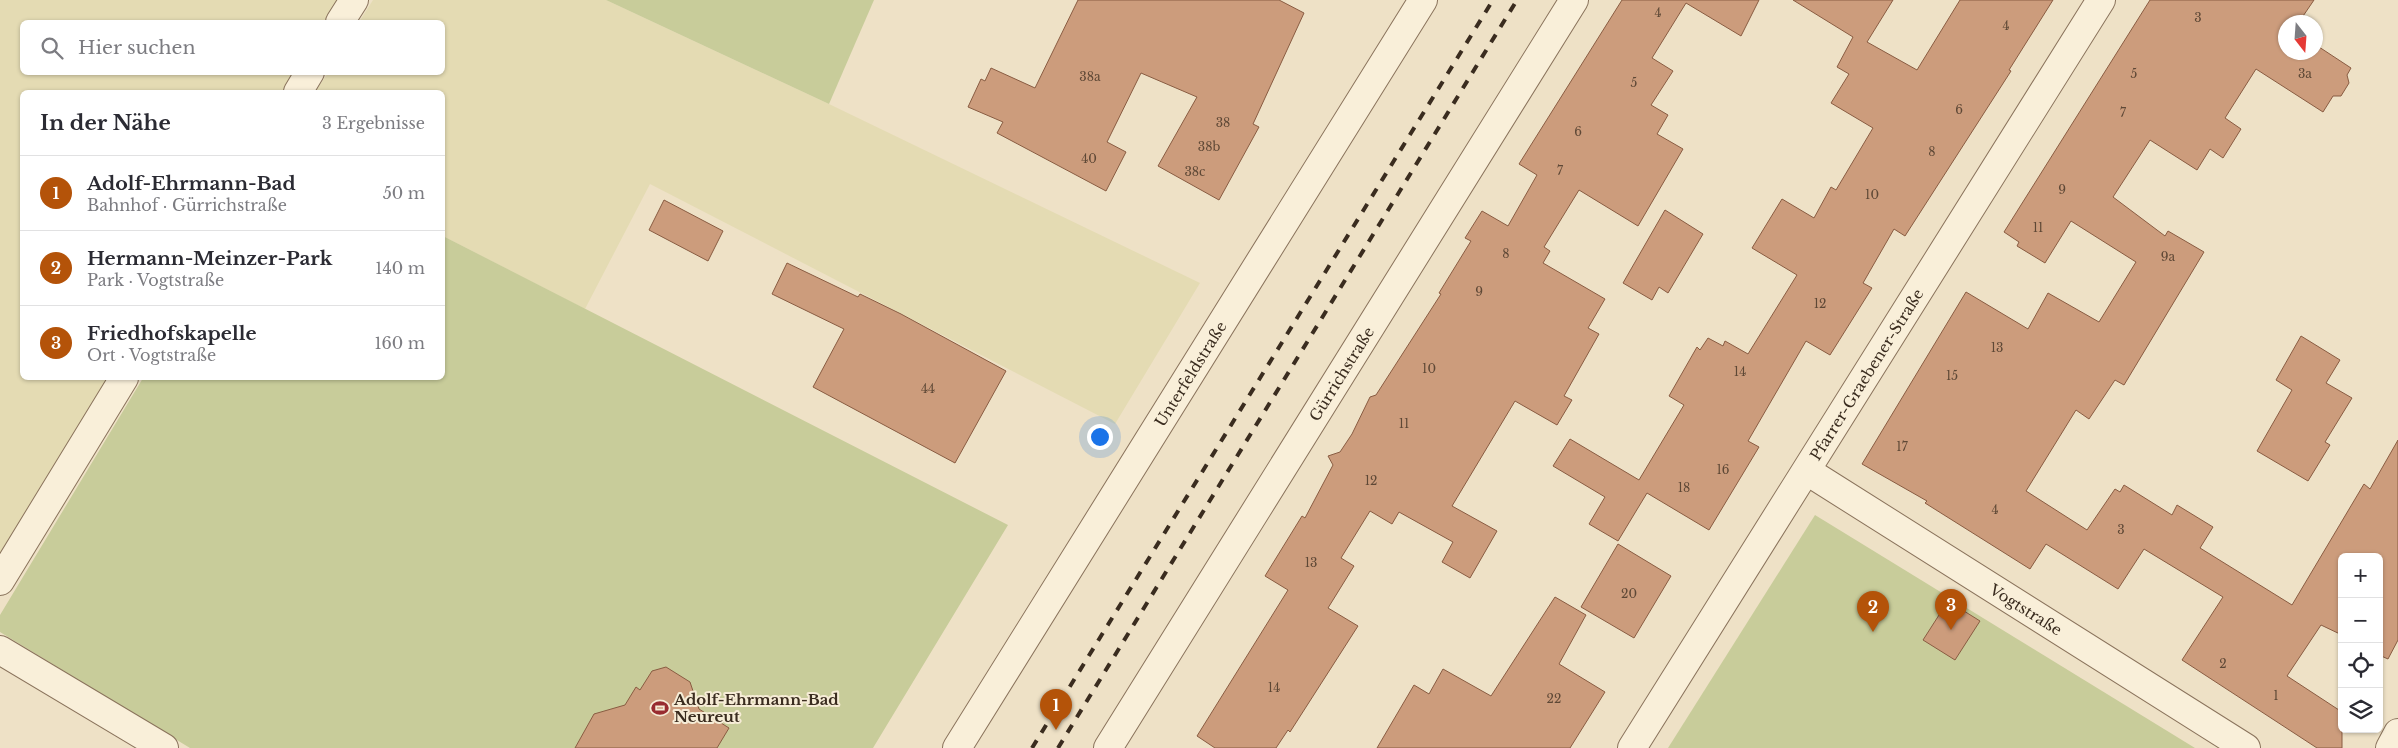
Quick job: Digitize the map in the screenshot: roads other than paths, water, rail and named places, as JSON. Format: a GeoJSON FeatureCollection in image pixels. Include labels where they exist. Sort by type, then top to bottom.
{"type":"FeatureCollection","features":[{"type":"Feature","properties":{"kind":"street"},"geometry":{"type":"LineString","coordinates":[[341,20],[354,0]]}},
{"type":"Feature","properties":{"kind":"street","name":"Unterfeldstraße"},"geometry":{"type":"LineString","coordinates":[[958,748],[1423,0]]}},
{"type":"Feature","properties":{"kind":"street","name":"Gürrichstraße"},"geometry":{"type":"LineString","coordinates":[[1108,748],[1574,0]]}},
{"type":"Feature","properties":{"kind":"street","name":"Pfarrer-Graebener-Straße"},"geometry":{"type":"LineString","coordinates":[[1632,748],[2101,0]]}},
{"type":"Feature","properties":{"kind":"street"},"geometry":{"type":"LineString","coordinates":[[299,90],[308,75]]}},
{"type":"Feature","properties":{"kind":"street"},"geometry":{"type":"LineString","coordinates":[[0,581],[123,380]]}},
{"type":"Feature","properties":{"kind":"street","name":"Vogtstraße"},"geometry":{"type":"LineString","coordinates":[[1807,471],[2246,748]]}},
{"type":"Feature","properties":{"kind":"street"},"geometry":{"type":"LineString","coordinates":[[0,650],[164,748]]}},
{"type":"Feature","properties":{"kind":"street"},"geometry":{"type":"LineString","coordinates":[[2390,748],[2398,733]]}},
{"type":"Feature","properties":{"kind":"railway"},"geometry":{"type":"LineString","coordinates":[[1032,748],[1493,0]]}},
{"type":"Feature","properties":{"kind":"railway"},"geometry":{"type":"LineString","coordinates":[[1058,748],[1517,0]]}},
{"type":"Feature","properties":{"kind":"place","name":"Friedhofskapelle"},"geometry":{"type":"Point","coordinates":[1951,630]}},
{"type":"Feature","properties":{"kind":"place","name":"Hermann-Meinzer-Park"},"geometry":{"type":"Point","coordinates":[1873,632]}},
{"type":"Feature","properties":{"kind":"place","name":"Adolf-Ehrmann-Bad Neureut"},"geometry":{"type":"Point","coordinates":[660,708]}},
{"type":"Feature","properties":{"kind":"place","name":"Adolf-Ehrmann-Bad"},"geometry":{"type":"Point","coordinates":[1056,730]}}]}
